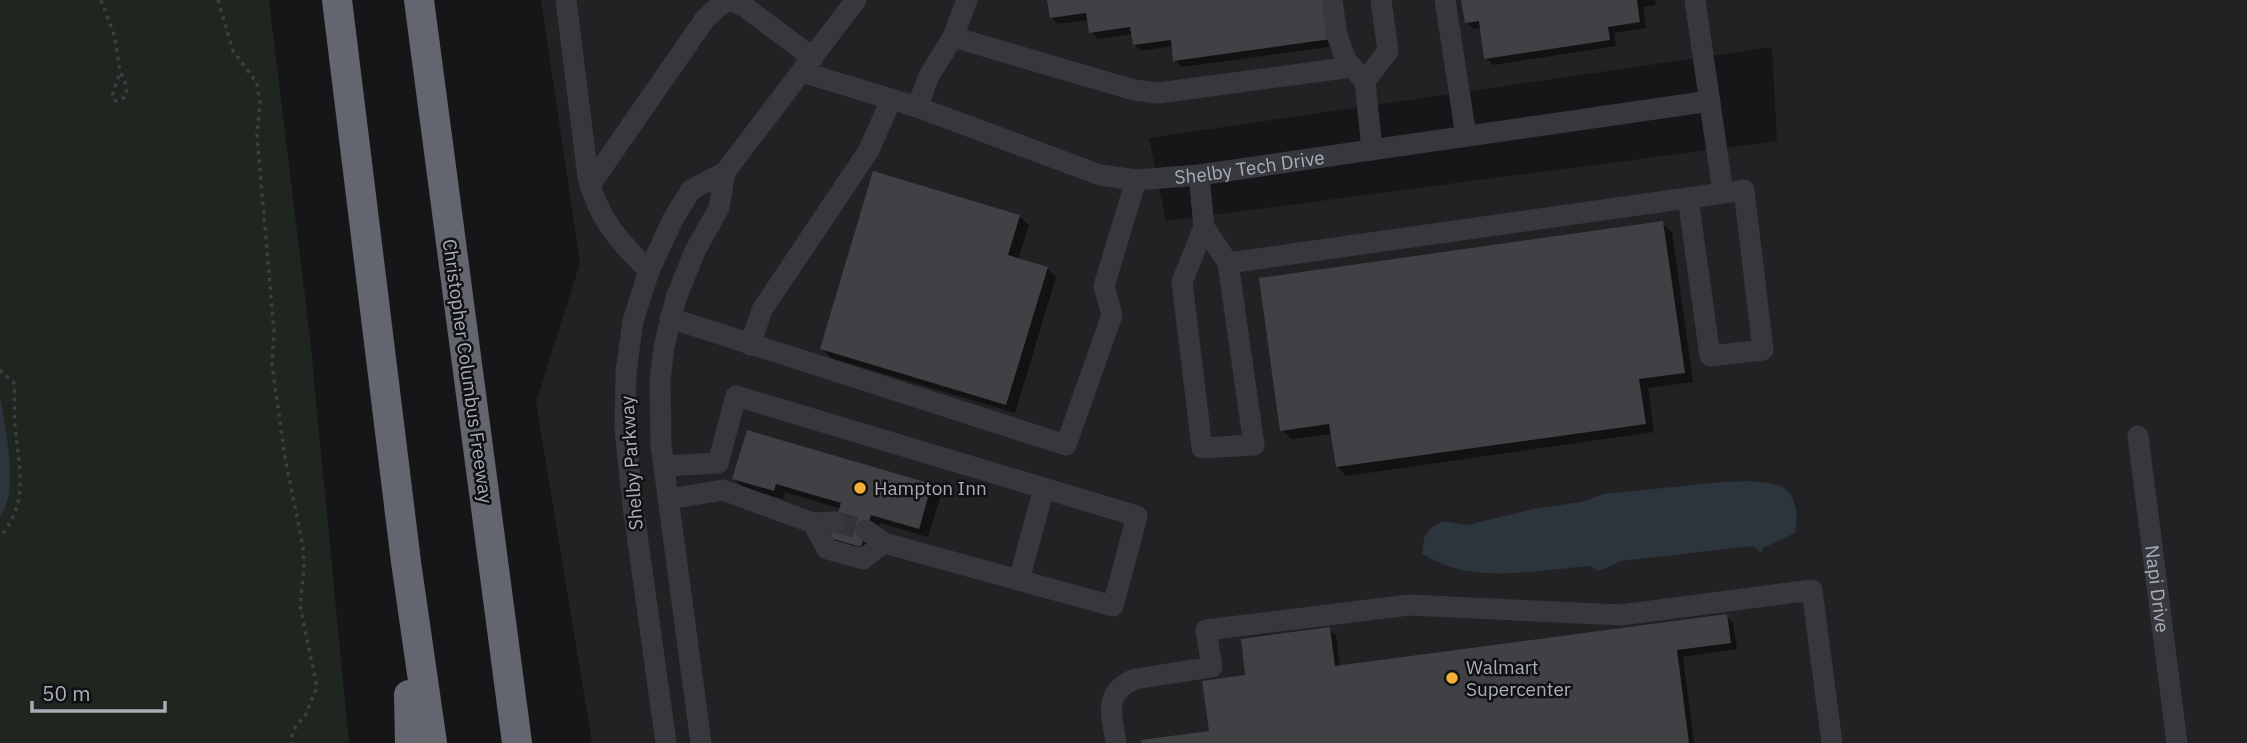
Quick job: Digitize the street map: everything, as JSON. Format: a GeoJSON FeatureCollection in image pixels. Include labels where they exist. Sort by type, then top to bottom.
{"type":"FeatureCollection","features":[{"type":"Feature","properties":{"kind":"highway"},"geometry":{"type":"LineString","coordinates":[[338,0],[406,562],[432,743]]}},
{"type":"Feature","properties":{"kind":"highway","name":"Christopher Columbus Freeway"},"geometry":{"type":"LineString","coordinates":[[419,0],[517,743]]}},
{"type":"Feature","properties":{"kind":"highway"},"geometry":{"type":"LineString","coordinates":[[406,562],[410,743]]}},
{"type":"Feature","properties":{"kind":"highway"},"geometry":{"type":"LineString","coordinates":[[502,626],[525,743]]}},
{"type":"Feature","properties":{"kind":"street"},"geometry":{"type":"LineString","coordinates":[[566,0],[590,185],[596,204],[610,229],[649,271]]}},
{"type":"Feature","properties":{"kind":"street","name":"Shelby Tech Drive"},"geometry":{"type":"LineString","coordinates":[[590,185],[705,19],[730,0],[745,6],[808,65],[891,100],[1100,174],[1136,180],[1199,175],[1710,101]]}},
{"type":"Feature","properties":{"kind":"street","name":"Shelby Parkway"},"geometry":{"type":"LineString","coordinates":[[666,743],[625,429],[626,372],[633,321],[649,271],[673,219],[691,190],[725,172],[856,0]]}},
{"type":"Feature","properties":{"kind":"street"},"geometry":{"type":"LineString","coordinates":[[917,107],[929,76],[953,37],[967,0]]}},
{"type":"Feature","properties":{"kind":"street"},"geometry":{"type":"LineString","coordinates":[[1332,0],[1336,34],[1346,60],[1358,74],[1372,150]]}},
{"type":"Feature","properties":{"kind":"street"},"geometry":{"type":"LineString","coordinates":[[953,37],[1134,90],[1158,93],[1358,74],[1388,51],[1381,0]]}},
{"type":"Feature","properties":{"kind":"street"},"geometry":{"type":"LineString","coordinates":[[1445,0],[1466,136]]}},
{"type":"Feature","properties":{"kind":"street"},"geometry":{"type":"LineString","coordinates":[[1695,0],[1723,193]]}},
{"type":"Feature","properties":{"kind":"street"},"geometry":{"type":"LineString","coordinates":[[750,345],[762,310],[869,150],[891,100]]}},
{"type":"Feature","properties":{"kind":"street","name":"Shelby Parkway"},"geometry":{"type":"LineString","coordinates":[[701,743],[664,466],[659,398],[670,318],[684,276],[719,208],[725,172]]}},
{"type":"Feature","properties":{"kind":"street"},"geometry":{"type":"LineString","coordinates":[[1199,175],[1205,228],[1228,263],[1254,445],[1202,448],[1182,282],[1205,228]]}},
{"type":"Feature","properties":{"kind":"street"},"geometry":{"type":"LineString","coordinates":[[670,318],[1066,445],[1112,315],[1104,286],[1136,180]]}},
{"type":"Feature","properties":{"kind":"street"},"geometry":{"type":"LineString","coordinates":[[1228,263],[1744,190],[1763,350],[1710,356],[1688,198]]}},
{"type":"Feature","properties":{"kind":"street"},"geometry":{"type":"LineString","coordinates":[[626,372],[646,376],[652,382],[659,398]]}},
{"type":"Feature","properties":{"kind":"street"},"geometry":{"type":"LineString","coordinates":[[723,490],[718,463],[736,396],[1137,516],[1113,606],[884,543],[866,530]]}},
{"type":"Feature","properties":{"kind":"street","name":"Napi Drive"},"geometry":{"type":"LineString","coordinates":[[2138,436],[2177,743]]}},
{"type":"Feature","properties":{"kind":"street"},"geometry":{"type":"LineString","coordinates":[[664,466],[718,463]]}},
{"type":"Feature","properties":{"kind":"street"},"geometry":{"type":"LineString","coordinates":[[1019,580],[1044,488]]}},
{"type":"Feature","properties":{"kind":"street"},"geometry":{"type":"LineString","coordinates":[[669,499],[723,490],[813,523],[835,522]]}},
{"type":"Feature","properties":{"kind":"street"},"geometry":{"type":"LineString","coordinates":[[813,523],[827,549],[863,559],[884,543]]}},
{"type":"Feature","properties":{"kind":"street"},"geometry":{"type":"LineString","coordinates":[[1116,743],[1111,703],[1115,692],[1135,678],[1212,667],[1206,630],[1409,605],[1621,615],[1812,590],[1832,743]]}},
{"type":"Feature","properties":{"kind":"path"},"geometry":{"type":"LineString","coordinates":[[101,0],[115,37],[120,72],[127,93],[124,98],[116,101],[113,96],[120,72]]}},
{"type":"Feature","properties":{"kind":"path"},"geometry":{"type":"LineString","coordinates":[[218,0],[233,51],[257,83],[260,104],[257,136],[274,331],[271,356],[285,457],[303,547],[304,570],[300,606],[317,687],[305,716],[296,726],[291,738],[292,743]]}},
{"type":"Feature","properties":{"kind":"path"},"geometry":{"type":"LineString","coordinates":[[0,370],[14,383],[15,425],[22,484],[16,514],[0,537]]}},
{"type":"Feature","properties":{"kind":"shaded area"},"geometry":{"type":"Polygon","coordinates":[[[0,0],[269,0],[310,338],[349,743],[0,743],[0,0]]]}},
{"type":"Feature","properties":{"kind":"shaded area"},"geometry":{"type":"Polygon","coordinates":[[[541,0],[2247,0],[2247,743],[592,743],[536,402],[580,263],[541,0]],[[1772,47],[1149,138],[1166,221],[1777,141],[1772,47]]]}},
{"type":"Feature","properties":{"kind":"shaded area"},"geometry":{"type":"Polygon","coordinates":[[[0,396],[10,475],[6,505],[0,517],[0,396]]]}},
{"type":"Feature","properties":{"kind":"shaded area"},"geometry":{"type":"Polygon","coordinates":[[[1751,481],[1773,484],[1786,490],[1793,500],[1796,513],[1795,533],[1763,548],[1761,553],[1753,546],[1621,561],[1599,571],[1589,566],[1481,573],[1460,570],[1422,553],[1424,538],[1432,527],[1443,521],[1467,525],[1533,509],[1581,502],[1604,494],[1751,481]]]}},
{"type":"Feature","properties":{"kind":"building"},"geometry":{"type":"Polygon","coordinates":[[[1047,0],[1325,0],[1331,39],[1173,61],[1171,40],[1133,45],[1130,27],[1089,33],[1086,13],[1050,18],[1047,0]]]}},
{"type":"Feature","properties":{"kind":"building"},"geometry":{"type":"Polygon","coordinates":[[[1461,0],[1637,0],[1640,22],[1608,27],[1610,40],[1484,59],[1479,21],[1465,23],[1461,0]]]}},
{"type":"Feature","properties":{"kind":"building"},"geometry":{"type":"Polygon","coordinates":[[[873,171],[1020,215],[1008,255],[1048,267],[1006,405],[820,349],[873,171]]]}},
{"type":"Feature","properties":{"kind":"building"},"geometry":{"type":"Polygon","coordinates":[[[1663,221],[1685,373],[1639,379],[1646,424],[1336,467],[1329,424],[1280,431],[1259,278],[1663,221]]]}},
{"type":"Feature","properties":{"kind":"building","name":"Hampton Inn"},"geometry":{"type":"Polygon","coordinates":[[[747,430],[932,484],[919,529],[871,515],[861,547],[830,538],[841,503],[776,484],[774,491],[732,479],[747,430]]]}},
{"type":"Feature","properties":{"kind":"building","name":"Walmart Supercenter"},"geometry":{"type":"Polygon","coordinates":[[[1727,614],[1731,643],[1677,650],[1689,743],[1141,743],[1141,740],[1209,731],[1202,681],[1245,675],[1241,639],[1330,627],[1335,666],[1727,614]]]}},
{"type":"Feature","properties":{"kind":"tunnel"},"geometry":{"type":"LineString","coordinates":[[835,522],[866,530]]}},
{"type":"Feature","properties":{"kind":"place","name":"Hampton Inn"},"geometry":{"type":"Point","coordinates":[860,488]}},
{"type":"Feature","properties":{"kind":"place","name":"Walmart Supercenter"},"geometry":{"type":"Point","coordinates":[1452,678]}}]}
